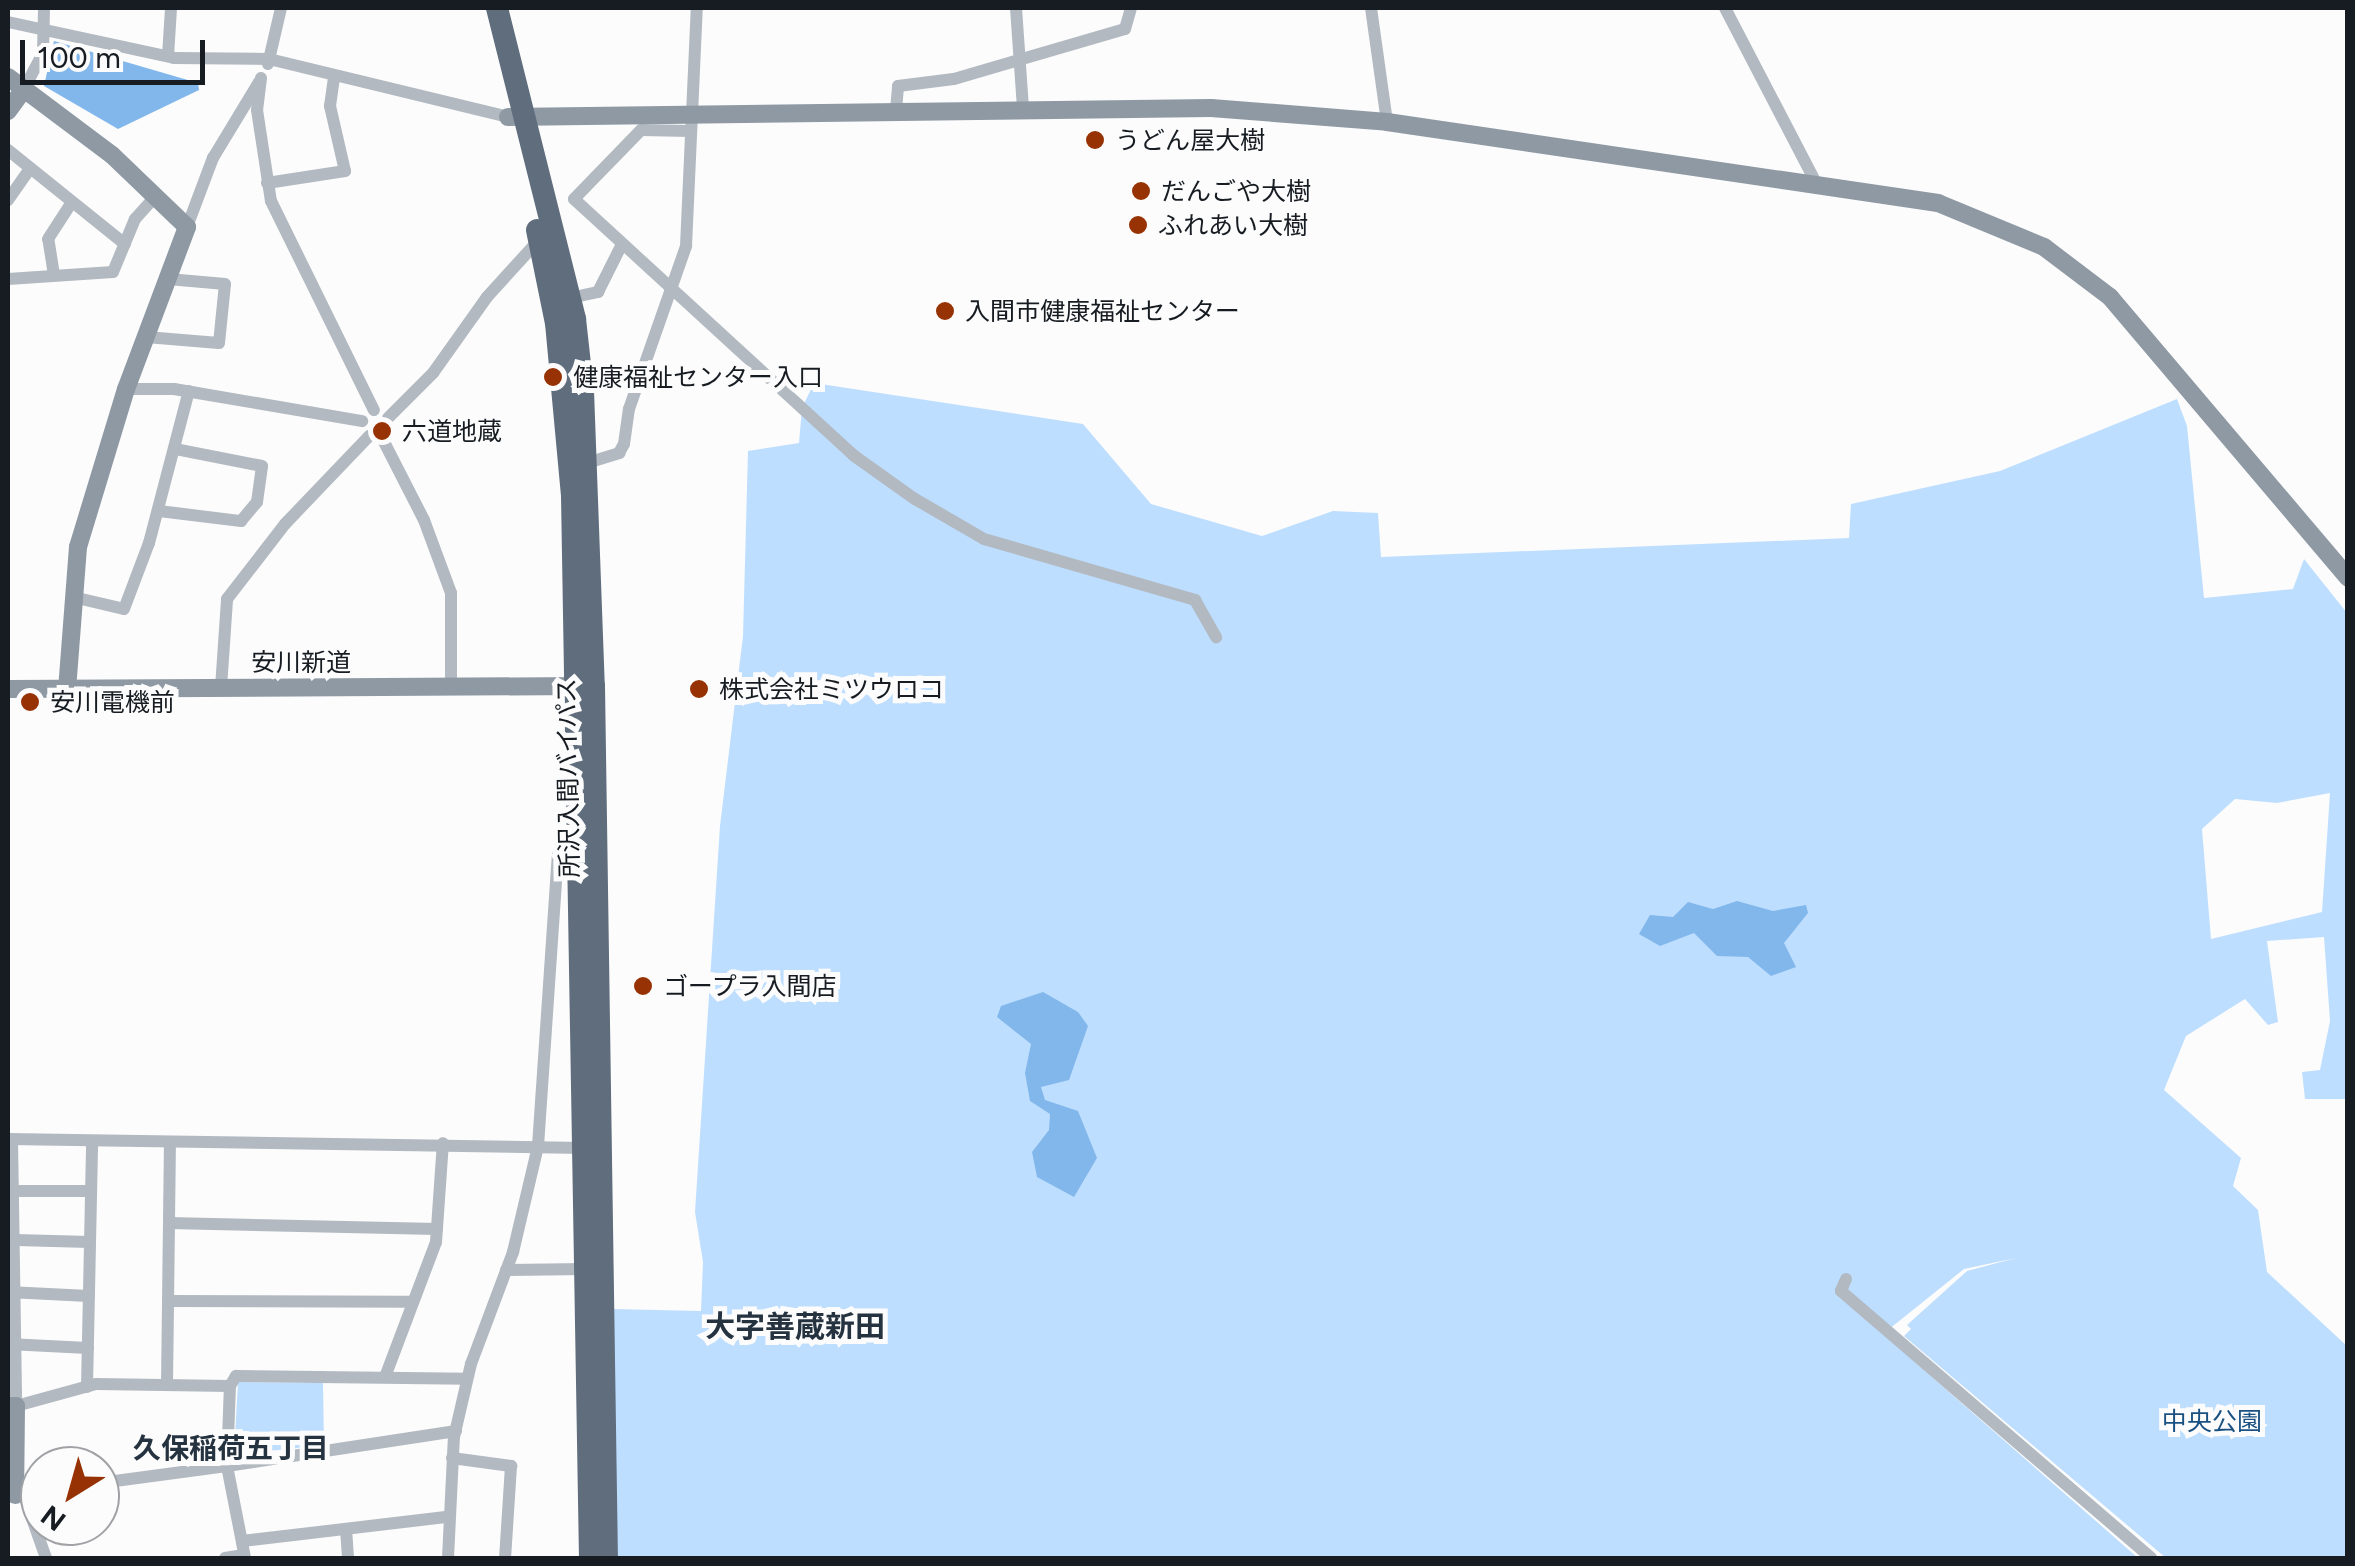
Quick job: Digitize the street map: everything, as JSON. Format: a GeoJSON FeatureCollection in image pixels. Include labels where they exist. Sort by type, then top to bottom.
{"type":"FeatureCollection","features":[{"type":"Feature","properties":{"kind":"highway","name":"所沢入間バイパス"},"geometry":{"type":"LineString","coordinates":[[481,8],[570,298],[587,463],[584,686],[592,1148],[585,1269],[590,1558]]}},
{"type":"Feature","properties":{"kind":"highway","name":"所沢入間バイパス"},"geometry":{"type":"LineString","coordinates":[[497,8],[566,399],[584,686],[576,836],[607,1558]]}},
{"type":"Feature","properties":{"kind":"street"},"geometry":{"type":"LineString","coordinates":[[8,111],[40,65],[46,32],[44,8]]}},
{"type":"Feature","properties":{"kind":"street"},"geometry":{"type":"LineString","coordinates":[[168,56],[171,8]]}},
{"type":"Feature","properties":{"kind":"street"},"geometry":{"type":"LineString","coordinates":[[67,689],[78,547],[126,390],[213,158],[270,59],[281,8]]}},
{"type":"Feature","properties":{"kind":"street"},"geometry":{"type":"LineString","coordinates":[[587,463],[619,453],[624,444],[629,409],[674,293],[692,204],[690,110],[697,8]]}},
{"type":"Feature","properties":{"kind":"street"},"geometry":{"type":"LineString","coordinates":[[1016,8],[1024,58],[1023,109]]}},
{"type":"Feature","properties":{"kind":"street"},"geometry":{"type":"LineString","coordinates":[[896,110],[898,86],[954,80],[1124,29],[1131,8]]}},
{"type":"Feature","properties":{"kind":"street"},"geometry":{"type":"LineString","coordinates":[[1371,8],[1387,122]]}},
{"type":"Feature","properties":{"kind":"street"},"geometry":{"type":"LineString","coordinates":[[1725,8],[1818,189]]}},
{"type":"Feature","properties":{"kind":"street"},"geometry":{"type":"LineString","coordinates":[[8,22],[210,63],[270,59],[516,117],[690,110],[1211,108],[1387,122],[1818,189],[1938,203],[2009,229],[2076,269],[2150,342],[2348,578]]}},
{"type":"Feature","properties":{"kind":"street"},"geometry":{"type":"LineString","coordinates":[[267,182],[345,170],[330,106],[334,76]]}},
{"type":"Feature","properties":{"kind":"street"},"geometry":{"type":"LineString","coordinates":[[8,77],[156,196],[188,227]]}},
{"type":"Feature","properties":{"kind":"street"},"geometry":{"type":"LineString","coordinates":[[262,78],[257,110],[267,182],[291,251],[335,323],[374,410],[388,418]]}},
{"type":"Feature","properties":{"kind":"street"},"geometry":{"type":"LineString","coordinates":[[690,131],[642,130],[574,199],[853,454],[915,499],[984,539],[1195,600],[1216,636]]}},
{"type":"Feature","properties":{"kind":"street"},"geometry":{"type":"LineString","coordinates":[[8,150],[125,244]]}},
{"type":"Feature","properties":{"kind":"street"},"geometry":{"type":"LineString","coordinates":[[8,200],[30,168]]}},
{"type":"Feature","properties":{"kind":"street"},"geometry":{"type":"LineString","coordinates":[[8,279],[113,272],[125,244],[156,196]]}},
{"type":"Feature","properties":{"kind":"street"},"geometry":{"type":"LineString","coordinates":[[54,275],[48,239],[72,202]]}},
{"type":"Feature","properties":{"kind":"street"},"geometry":{"type":"LineString","coordinates":[[221,688],[228,599],[285,524],[434,372],[487,297],[540,239]]}},
{"type":"Feature","properties":{"kind":"street"},"geometry":{"type":"LineString","coordinates":[[570,298],[598,292],[621,246]]}},
{"type":"Feature","properties":{"kind":"street"},"geometry":{"type":"LineString","coordinates":[[146,337],[219,343],[225,284],[168,279]]}},
{"type":"Feature","properties":{"kind":"street"},"geometry":{"type":"LineString","coordinates":[[126,390],[190,392],[362,421],[375,436],[424,520],[451,592],[452,686]]}},
{"type":"Feature","properties":{"kind":"street"},"geometry":{"type":"LineString","coordinates":[[73,597],[124,609],[159,510],[190,392]]}},
{"type":"Feature","properties":{"kind":"street"},"geometry":{"type":"LineString","coordinates":[[362,421],[374,410]]}},
{"type":"Feature","properties":{"kind":"street"},"geometry":{"type":"LineString","coordinates":[[159,510],[241,521],[258,502],[262,466],[176,449]]}},
{"type":"Feature","properties":{"kind":"street","name":"安川新道"},"geometry":{"type":"LineString","coordinates":[[8,690],[584,686]]}},
{"type":"Feature","properties":{"kind":"street"},"geometry":{"type":"LineString","coordinates":[[448,1558],[446,1517],[456,1430],[467,1380],[506,1270],[538,1146],[558,856],[563,838],[576,836]]}},
{"type":"Feature","properties":{"kind":"street"},"geometry":{"type":"LineString","coordinates":[[46,1558],[15,1495],[12,1344],[16,1240],[10,1139],[592,1148]]}},
{"type":"Feature","properties":{"kind":"street"},"geometry":{"type":"LineString","coordinates":[[88,1386],[92,1140]]}},
{"type":"Feature","properties":{"kind":"street"},"geometry":{"type":"LineString","coordinates":[[167,1385],[170,1142]]}},
{"type":"Feature","properties":{"kind":"street"},"geometry":{"type":"LineString","coordinates":[[385,1377],[437,1228],[443,1144]]}},
{"type":"Feature","properties":{"kind":"street"},"geometry":{"type":"LineString","coordinates":[[14,1191],[91,1191]]}},
{"type":"Feature","properties":{"kind":"street"},"geometry":{"type":"LineString","coordinates":[[170,1223],[437,1228]]}},
{"type":"Feature","properties":{"kind":"street"},"geometry":{"type":"LineString","coordinates":[[16,1240],[90,1242]]}},
{"type":"Feature","properties":{"kind":"street"},"geometry":{"type":"LineString","coordinates":[[506,1270],[585,1269]]}},
{"type":"Feature","properties":{"kind":"street"},"geometry":{"type":"LineString","coordinates":[[1846,1279],[1841,1291],[2150,1558]]}},
{"type":"Feature","properties":{"kind":"street"},"geometry":{"type":"LineString","coordinates":[[13,1292],[89,1296]]}},
{"type":"Feature","properties":{"kind":"street"},"geometry":{"type":"LineString","coordinates":[[168,1300],[413,1302]]}},
{"type":"Feature","properties":{"kind":"street"},"geometry":{"type":"LineString","coordinates":[[12,1344],[88,1348]]}},
{"type":"Feature","properties":{"kind":"street"},"geometry":{"type":"LineString","coordinates":[[244,1552],[227,1466],[230,1386],[236,1376],[467,1380]]}},
{"type":"Feature","properties":{"kind":"street"},"geometry":{"type":"LineString","coordinates":[[12,1406],[88,1386],[230,1386]]}},
{"type":"Feature","properties":{"kind":"street"},"geometry":{"type":"LineString","coordinates":[[120,1480],[456,1430]]}},
{"type":"Feature","properties":{"kind":"street"},"geometry":{"type":"LineString","coordinates":[[452,1458],[511,1466],[505,1558]]}},
{"type":"Feature","properties":{"kind":"street"},"geometry":{"type":"LineString","coordinates":[[225,1558],[346,1528],[446,1517]]}},
{"type":"Feature","properties":{"kind":"street"},"geometry":{"type":"LineString","coordinates":[[346,1528],[348,1558]]}},
{"type":"Feature","properties":{"kind":"green space","name":"中央公園"},"geometry":{"type":"Polygon","coordinates":[[[814,383],[1083,424],[1151,504],[1262,536],[1333,511],[1378,513],[1381,557],[1849,538],[1851,504],[2000,471],[2177,399],[2187,426],[2204,598],[2293,589],[2304,559],[2347,613],[2347,1099],[2305,1099],[2302,1072],[2320,1070],[2330,1021],[2324,937],[2267,941],[2278,1022],[2268,1025],[2245,999],[2186,1036],[2164,1090],[2241,1158],[2233,1186],[2258,1210],[2267,1272],[2347,1346],[2347,1558],[2166,1558],[1904,1336],[1911,1329],[1907,1325],[1967,1271],[2016,1258],[1964,1269],[1883,1334],[2138,1558],[617,1558],[613,1309],[701,1311],[703,1262],[695,1212],[720,826],[743,636],[748,451],[799,443],[802,408],[814,383]],[[2330,793],[2277,803],[2235,799],[2202,829],[2211,939],[2322,912],[2330,793]]]}},
{"type":"Feature","properties":{"kind":"green space"},"geometry":{"type":"Polygon","coordinates":[[[238,1382],[323,1383],[324,1445],[234,1455],[238,1382]]]}},
{"type":"Feature","properties":{"kind":"shaded area"},"geometry":{"type":"Polygon","coordinates":[[[54,41],[198,83],[199,90],[118,129],[44,86],[54,41]]]}},
{"type":"Feature","properties":{"kind":"shaded area"},"geometry":{"type":"Polygon","coordinates":[[[1737,901],[1773,911],[1806,905],[1808,913],[1784,943],[1796,967],[1771,976],[1748,957],[1717,956],[1694,933],[1660,946],[1639,934],[1650,915],[1673,917],[1688,902],[1713,909],[1737,901]]]}},
{"type":"Feature","properties":{"kind":"shaded area"},"geometry":{"type":"Polygon","coordinates":[[[1043,992],[1078,1012],[1088,1026],[1069,1080],[1041,1087],[1045,1100],[1078,1111],[1097,1158],[1074,1197],[1037,1177],[1032,1152],[1049,1130],[1050,1114],[1030,1101],[1025,1073],[1031,1044],[997,1017],[1001,1006],[1043,992]]]}},
{"type":"Feature","properties":{"kind":"place","name":"うどん屋大樹"},"geometry":{"type":"Point","coordinates":[1095,140]}},
{"type":"Feature","properties":{"kind":"place","name":"だんごや大樹"},"geometry":{"type":"Point","coordinates":[1141,191]}},
{"type":"Feature","properties":{"kind":"place","name":"ふれあい大樹"},"geometry":{"type":"Point","coordinates":[1138,225]}},
{"type":"Feature","properties":{"kind":"place","name":"入間市健康福祉センター"},"geometry":{"type":"Point","coordinates":[945,311]}},
{"type":"Feature","properties":{"kind":"place","name":"健康福祉センター入口"},"geometry":{"type":"Point","coordinates":[553,377]}},
{"type":"Feature","properties":{"kind":"place","name":"六道地蔵"},"geometry":{"type":"Point","coordinates":[382,431]}},
{"type":"Feature","properties":{"kind":"place","name":"株式会社ミツウロコ"},"geometry":{"type":"Point","coordinates":[699,689]}},
{"type":"Feature","properties":{"kind":"place","name":"安川電機前"},"geometry":{"type":"Point","coordinates":[30,702]}},
{"type":"Feature","properties":{"kind":"place","name":"ゴープラ入間店"},"geometry":{"type":"Point","coordinates":[643,986]}},
{"type":"Feature","properties":{"kind":"district","name":"大字善蔵新田"},"geometry":{"type":"Point","coordinates":[795,1327]}},
{"type":"Feature","properties":{"kind":"district","name":"久保稲荷五丁目"},"geometry":{"type":"Point","coordinates":[231,1448]}}]}
